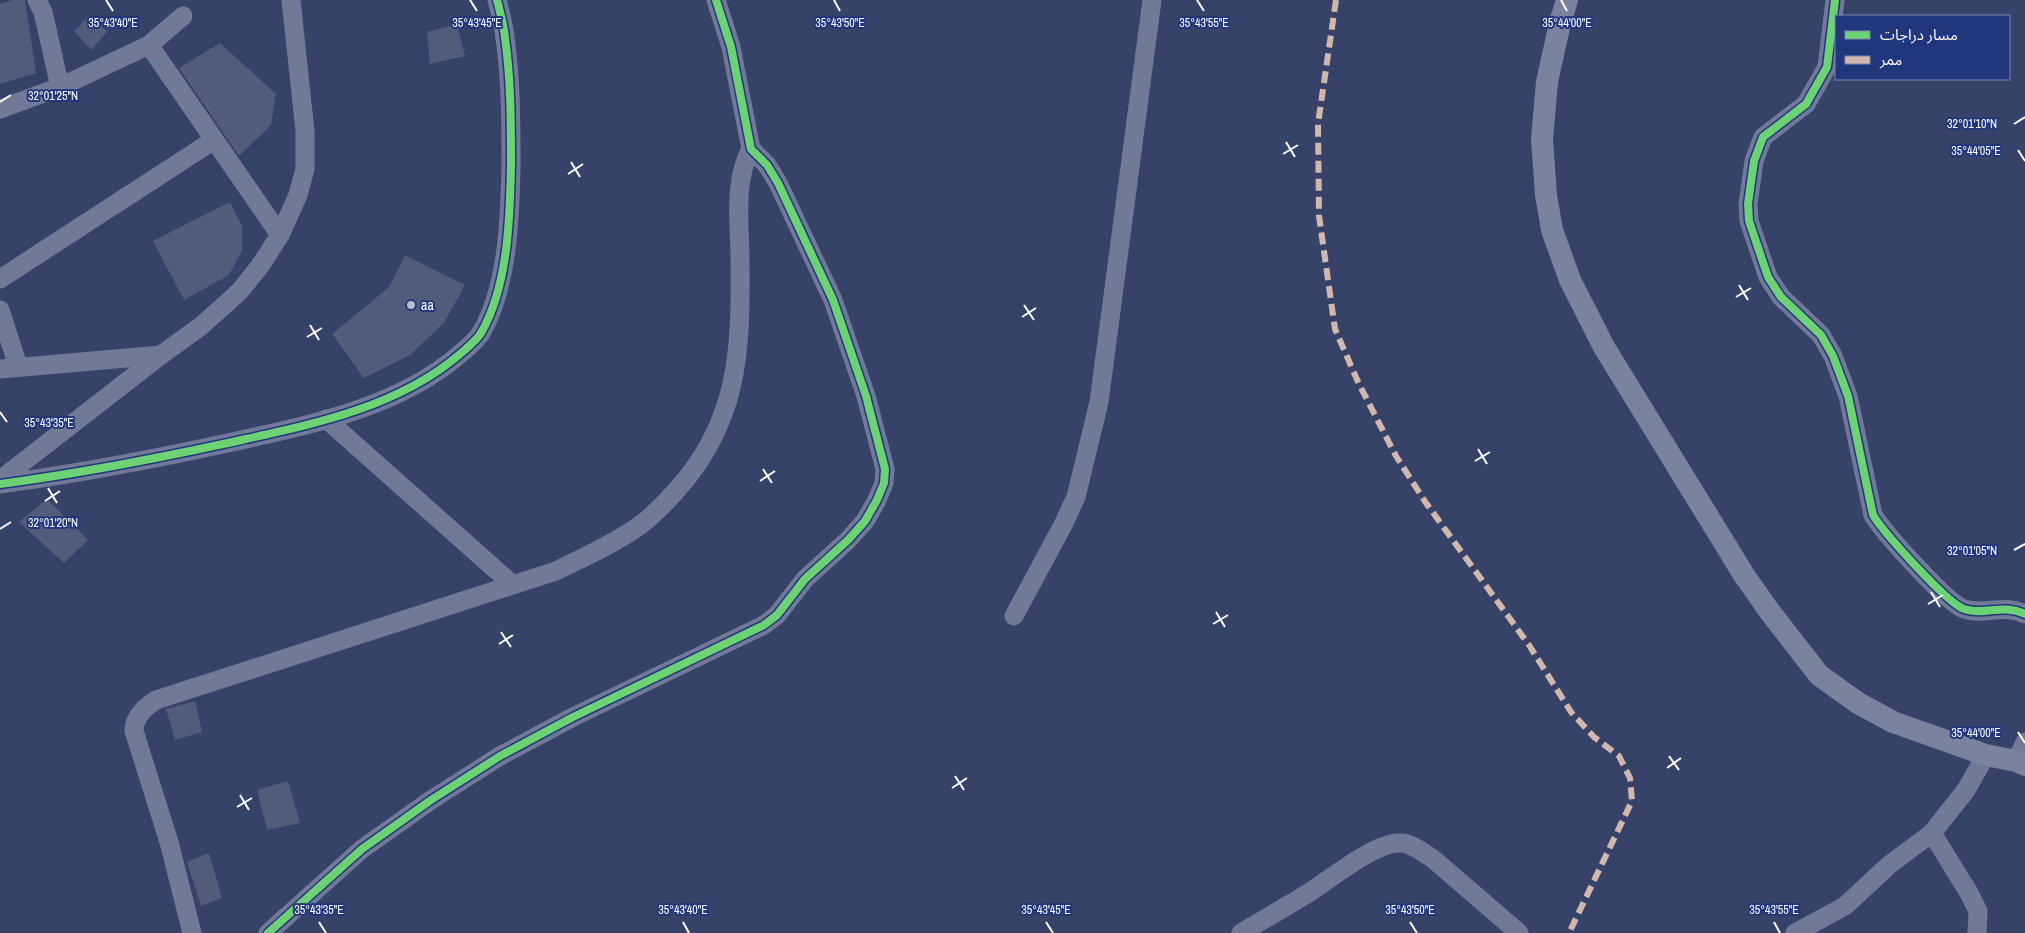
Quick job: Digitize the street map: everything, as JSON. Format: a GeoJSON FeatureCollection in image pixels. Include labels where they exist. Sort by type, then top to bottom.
{"type":"FeatureCollection","features":[{"type":"Feature","properties":{"kind":"main road"},"geometry":{"type":"LineString","coordinates":[[1567,0],[1547,82],[1542,139],[1546,194],[1552,230],[1570,280],[1604,347],[1744,576],[1819,675],[1858,703],[1893,722],[1986,756],[2022,756]]}},
{"type":"Feature","properties":{"kind":"street"},"geometry":{"type":"LineString","coordinates":[[37,0],[43,12],[60,87]]}},
{"type":"Feature","properties":{"kind":"street"},"geometry":{"type":"LineString","coordinates":[[0,480],[201,326],[239,292],[260,266],[280,235],[298,196],[305,170],[305,131],[291,0]]}},
{"type":"Feature","properties":{"kind":"street"},"geometry":{"type":"LineString","coordinates":[[0,484],[85,472],[236,441],[326,419],[365,407],[410,388],[444,368],[481,334],[498,288],[507,246],[510,206],[511,103],[505,36],[497,0]]}},
{"type":"Feature","properties":{"kind":"street"},"geometry":{"type":"LineString","coordinates":[[268,933],[362,849],[431,800],[500,756],[573,717],[764,625],[778,615],[806,579],[848,540],[865,521],[877,500],[884,483],[885,469],[866,396],[833,300],[778,183],[767,165],[751,149],[731,47],[716,0]]}},
{"type":"Feature","properties":{"kind":"street"},"geometry":{"type":"LineString","coordinates":[[1014,616],[1060,532],[1076,497],[1094,424],[1105,368],[1111,302],[1152,0]]}},
{"type":"Feature","properties":{"kind":"street"},"geometry":{"type":"LineString","coordinates":[[1835,0],[1827,67],[1806,104],[1763,138],[1754,161],[1748,204],[1749,221],[1772,284],[1781,298],[1821,335],[1834,356],[1848,396],[1873,515],[1879,525],[1922,571],[1963,609],[1976,611],[2013,608],[2025,614]]}},
{"type":"Feature","properties":{"kind":"street"},"geometry":{"type":"LineString","coordinates":[[0,109],[60,87],[149,45],[183,16]]}},
{"type":"Feature","properties":{"kind":"street"},"geometry":{"type":"LineString","coordinates":[[149,45],[280,235]]}},
{"type":"Feature","properties":{"kind":"street"},"geometry":{"type":"LineString","coordinates":[[0,279],[214,140]]}},
{"type":"Feature","properties":{"kind":"street"},"geometry":{"type":"LineString","coordinates":[[192,933],[169,842],[134,731],[136,721],[147,706],[156,700],[556,571],[614,542],[640,526],[657,511],[686,479],[708,446],[720,423],[732,388],[741,310],[740,189],[742,167],[751,149]]}},
{"type":"Feature","properties":{"kind":"street"},"geometry":{"type":"LineString","coordinates":[[0,310],[9,368],[161,355]]}},
{"type":"Feature","properties":{"kind":"street"},"geometry":{"type":"LineString","coordinates":[[326,419],[513,585]]}},
{"type":"Feature","properties":{"kind":"street"},"geometry":{"type":"LineString","coordinates":[[1795,933],[1845,906],[1889,865],[1932,833],[1966,790],[1986,756]]}},
{"type":"Feature","properties":{"kind":"street"},"geometry":{"type":"LineString","coordinates":[[1932,833],[1978,911],[1977,933]]}},
{"type":"Feature","properties":{"kind":"street"},"geometry":{"type":"LineString","coordinates":[[1241,933],[1308,894],[1364,856],[1382,847],[1400,842],[1416,848],[1432,858],[1519,933]]}},
{"type":"Feature","properties":{"kind":"building"},"geometry":{"type":"Polygon","coordinates":[[[12,0],[25,0],[36,73],[0,84],[0,4],[12,0]]]}},
{"type":"Feature","properties":{"kind":"building"},"geometry":{"type":"Polygon","coordinates":[[[90,15],[107,32],[91,50],[74,31],[90,15]]]}},
{"type":"Feature","properties":{"kind":"building"},"geometry":{"type":"Polygon","coordinates":[[[457,24],[465,56],[430,64],[427,32],[457,24]]]}},
{"type":"Feature","properties":{"kind":"building"},"geometry":{"type":"Polygon","coordinates":[[[220,43],[276,94],[271,125],[239,156],[179,68],[220,43]]]}},
{"type":"Feature","properties":{"kind":"building"},"geometry":{"type":"Polygon","coordinates":[[[230,202],[242,226],[242,250],[229,275],[184,300],[153,241],[230,202]]]}},
{"type":"Feature","properties":{"kind":"building","name":"aa"},"geometry":{"type":"Polygon","coordinates":[[[405,255],[465,285],[444,323],[410,355],[364,378],[332,334],[389,287],[405,255]]]}},
{"type":"Feature","properties":{"kind":"building"},"geometry":{"type":"Polygon","coordinates":[[[47,499],[88,540],[64,563],[19,522],[47,499]]]}},
{"type":"Feature","properties":{"kind":"building"},"geometry":{"type":"Polygon","coordinates":[[[195,701],[202,732],[175,740],[166,709],[195,701]]]}},
{"type":"Feature","properties":{"kind":"building"},"geometry":{"type":"Polygon","coordinates":[[[288,781],[300,823],[267,830],[257,790],[288,781]]]}},
{"type":"Feature","properties":{"kind":"building"},"geometry":{"type":"Polygon","coordinates":[[[209,853],[222,898],[201,906],[187,862],[209,853]]]}},
{"type":"Feature","properties":{"kind":"marked path"},"geometry":{"type":"LineString","coordinates":[[1336,0],[1318,124],[1319,216],[1335,329],[1359,384],[1396,456],[1426,503],[1529,645],[1571,712],[1594,737],[1619,756],[1630,778],[1632,801],[1569,933]]}},
{"type":"Feature","properties":{"kind":"cycle path"},"geometry":{"type":"LineString","coordinates":[[0,484],[167,456],[285,430],[348,413],[407,389],[434,373],[474,341],[481,333],[497,295],[506,251],[510,207],[510,86],[502,19],[497,0]]}},
{"type":"Feature","properties":{"kind":"cycle path"},"geometry":{"type":"LineString","coordinates":[[268,933],[362,849],[431,800],[500,756],[573,717],[764,625],[777,615],[805,579],[848,540],[865,521],[877,500],[884,483],[885,469],[866,396],[833,300],[778,183],[767,165],[751,149],[731,47],[716,0]]}},
{"type":"Feature","properties":{"kind":"cycle path"},"geometry":{"type":"LineString","coordinates":[[1835,0],[1827,67],[1806,104],[1763,137],[1754,161],[1748,204],[1749,221],[1768,277],[1781,297],[1821,335],[1833,356],[1848,396],[1873,515],[1879,524],[1916,566],[1944,594],[1964,609],[1972,611],[2001,609],[2025,614]]}},
{"type":"Feature","properties":{"kind":"place","name":"aa"},"geometry":{"type":"Point","coordinates":[411,305]}}]}
